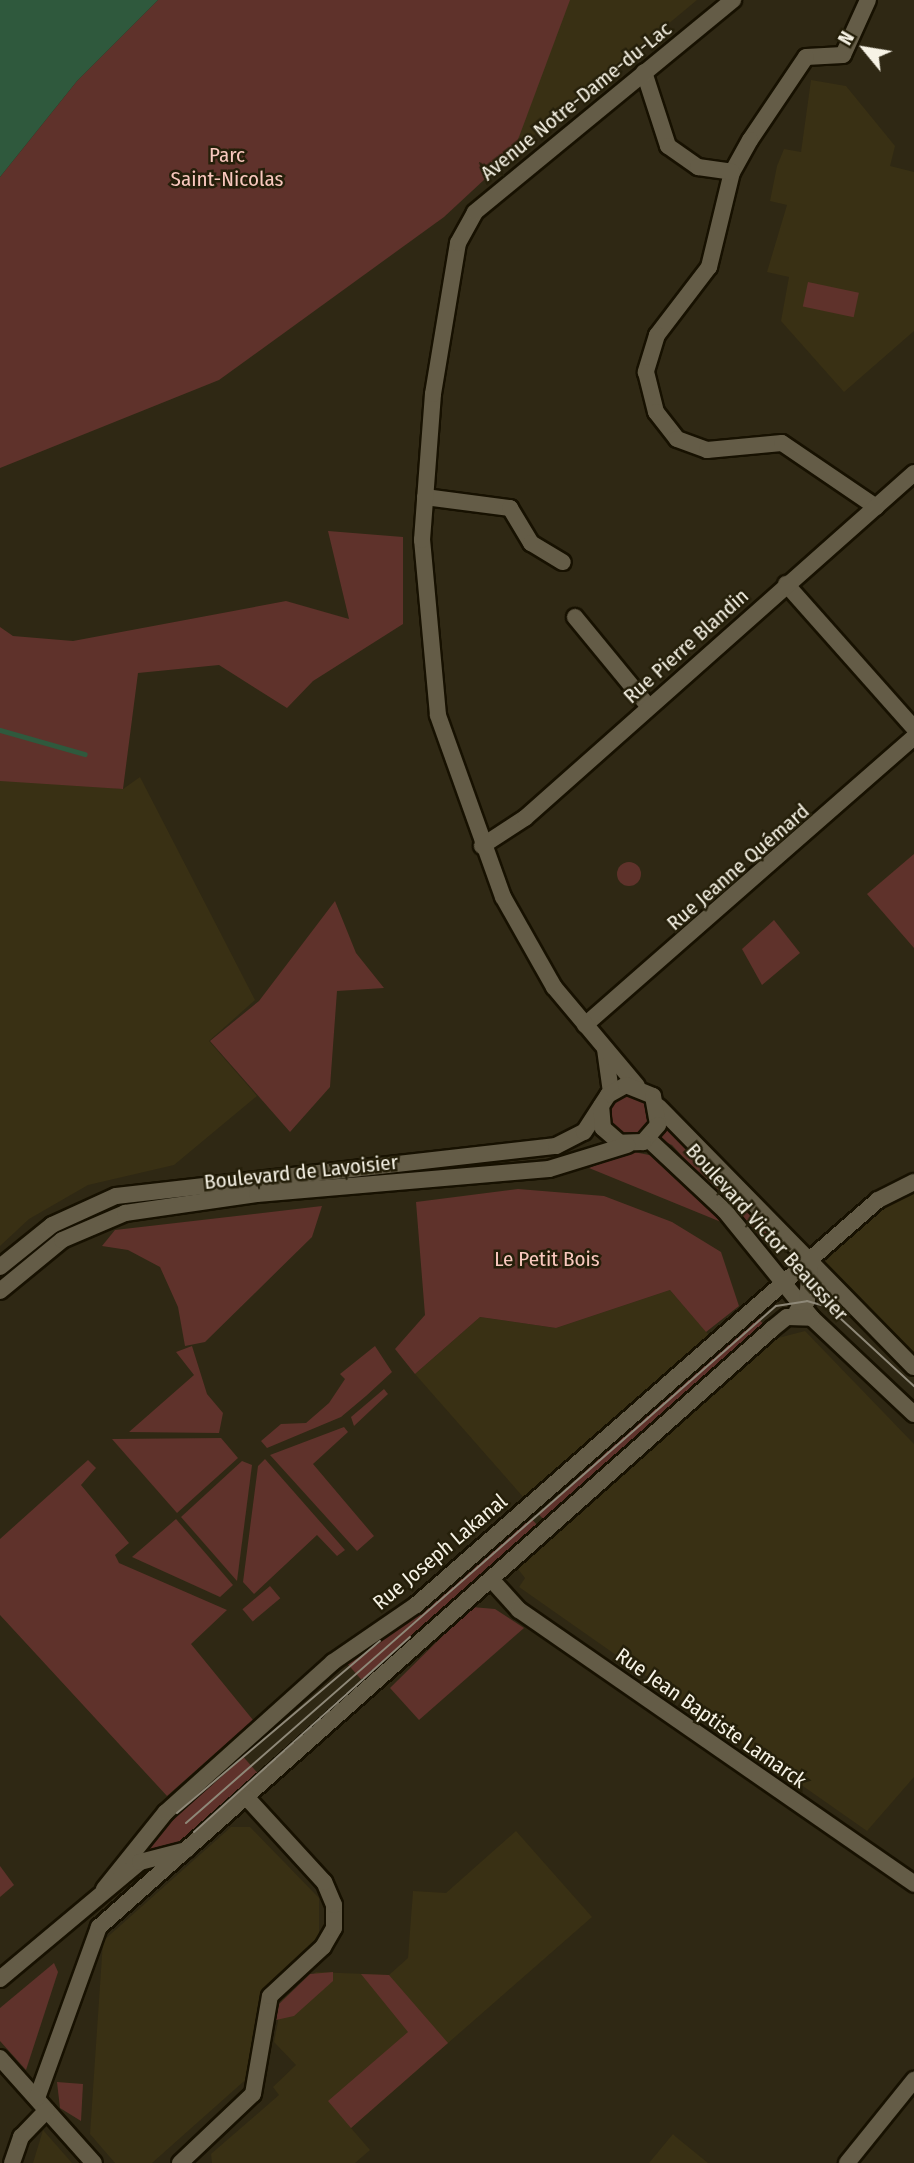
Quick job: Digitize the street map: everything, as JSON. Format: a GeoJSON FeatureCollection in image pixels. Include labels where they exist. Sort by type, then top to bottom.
{"type":"FeatureCollection","features":[{"type":"Feature","properties":{"kind":"street","name":"Avenue Notre-Dame-du-Lac"},"geometry":{"type":"LineString","coordinates":[[425,497],[438,357],[458,243],[475,212],[733,0]]}},
{"type":"Feature","properties":{"kind":"street"},"geometry":{"type":"LineString","coordinates":[[868,0],[843,55],[806,57],[732,172],[712,261],[664,323],[648,359],[647,390],[656,411],[677,439],[707,450],[782,443],[876,507]]}},
{"type":"Feature","properties":{"kind":"street"},"geometry":{"type":"LineString","coordinates":[[644,72],[668,146],[689,163],[732,172]]}},
{"type":"Feature","properties":{"kind":"street","name":"Rue Pierre Blandin"},"geometry":{"type":"LineString","coordinates":[[482,846],[525,818],[648,706],[914,473]]}},
{"type":"Feature","properties":{"kind":"street"},"geometry":{"type":"LineString","coordinates":[[563,562],[531,543],[510,508],[425,497],[427,624],[438,715],[482,846],[529,945],[585,1025],[637,1086],[659,1107],[658,1125],[648,1139],[627,1145],[603,1128],[601,1106],[611,1092],[637,1086]]}},
{"type":"Feature","properties":{"kind":"street"},"geometry":{"type":"LineString","coordinates":[[786,584],[914,728]]}},
{"type":"Feature","properties":{"kind":"street"},"geometry":{"type":"LineString","coordinates":[[575,617],[648,706]]}},
{"type":"Feature","properties":{"kind":"street","name":"Rue Jeanne Quémard"},"geometry":{"type":"LineString","coordinates":[[585,1025],[914,737]]}},
{"type":"Feature","properties":{"kind":"street"},"geometry":{"type":"LineString","coordinates":[[605,1049],[611,1092]]}},
{"type":"Feature","properties":{"kind":"street","name":"Boulevard de Lavoisier"},"geometry":{"type":"LineString","coordinates":[[0,1267],[52,1226],[116,1196],[556,1146],[584,1132],[601,1106]]}},
{"type":"Feature","properties":{"kind":"street","name":"Boulevard Victor Beaussier"},"geometry":{"type":"LineString","coordinates":[[659,1107],[810,1265],[914,1367]]}},
{"type":"Feature","properties":{"kind":"street","name":"Boulevard Victor Beaussier"},"geometry":{"type":"LineString","coordinates":[[648,1139],[725,1212],[807,1312],[914,1414]]}},
{"type":"Feature","properties":{"kind":"street","name":"Boulevard de Lavoisier"},"geometry":{"type":"LineString","coordinates":[[0,1291],[62,1240],[125,1213],[257,1194],[549,1169],[627,1145]]}},
{"type":"Feature","properties":{"kind":"street","name":"Rue Joseph Lakanal"},"geometry":{"type":"LineString","coordinates":[[104,1889],[174,1804],[353,1646],[416,1605],[781,1283],[810,1265],[878,1200],[914,1182]]}},
{"type":"Feature","properties":{"kind":"street"},"geometry":{"type":"LineString","coordinates":[[12,2163],[21,2137],[42,2104],[92,1935],[787,1317],[807,1312],[810,1265]]}},
{"type":"Feature","properties":{"kind":"street","name":"Rue Jean Baptiste Lamarck"},"geometry":{"type":"LineString","coordinates":[[491,1579],[519,1610],[914,1884]]}},
{"type":"Feature","properties":{"kind":"street"},"geometry":{"type":"LineString","coordinates":[[180,2163],[253,2094],[267,2004],[323,1947],[335,1920],[324,1882],[247,1798]]}},
{"type":"Feature","properties":{"kind":"street","name":"Rue Joseph Lakanal"},"geometry":{"type":"LineString","coordinates":[[0,1979],[104,1889],[149,1857],[187,1850]]}},
{"type":"Feature","properties":{"kind":"street"},"geometry":{"type":"LineString","coordinates":[[0,2058],[94,2163]]}},
{"type":"Feature","properties":{"kind":"street"},"geometry":{"type":"LineString","coordinates":[[846,2163],[914,2080]]}},
{"type":"Feature","properties":{"kind":"shaded area"},"geometry":{"type":"Polygon","coordinates":[[[0,0],[158,0],[77,81],[0,177],[0,0]]]}},
{"type":"Feature","properties":{"kind":"shaded area"},"geometry":{"type":"Polygon","coordinates":[[[562,0],[697,0],[513,153],[562,0]]]}},
{"type":"Feature","properties":{"kind":"shaded area"},"geometry":{"type":"Polygon","coordinates":[[[811,80],[846,86],[895,146],[890,166],[914,172],[914,331],[844,392],[781,321],[789,277],[767,272],[787,205],[770,201],[777,166],[784,149],[801,152],[811,80]]]}},
{"type":"Feature","properties":{"kind":"shaded area"},"geometry":{"type":"Polygon","coordinates":[[[8,777],[123,789],[140,777],[255,1000],[209,1041],[257,1096],[174,1165],[88,1185],[29,1219],[0,1246],[0,781],[8,777]]]}},
{"type":"Feature","properties":{"kind":"shaded area"},"geometry":{"type":"Polygon","coordinates":[[[914,1187],[914,1354],[819,1268],[873,1213],[914,1187]]]}},
{"type":"Feature","properties":{"kind":"shaded area"},"geometry":{"type":"Polygon","coordinates":[[[670,1290],[709,1335],[524,1498],[415,1374],[480,1317],[556,1328],[670,1290]]]}},
{"type":"Feature","properties":{"kind":"shaded area"},"geometry":{"type":"Polygon","coordinates":[[[805,1331],[914,1444],[914,1777],[867,1831],[519,1587],[525,1578],[518,1569],[778,1338],[805,1331]]]}},
{"type":"Feature","properties":{"kind":"shaded area"},"geometry":{"type":"Polygon","coordinates":[[[231,1827],[250,1827],[319,1898],[319,1941],[260,2001],[252,2074],[152,2163],[115,2163],[90,2134],[103,1941],[231,1827]]]}},
{"type":"Feature","properties":{"kind":"shaded area"},"geometry":{"type":"Polygon","coordinates":[[[516,1831],[592,1917],[351,2128],[370,2150],[355,2163],[212,2163],[211,2154],[279,2095],[273,2087],[296,2065],[274,2042],[282,2000],[316,1972],[389,1975],[408,1958],[413,1891],[446,1893],[516,1831]]]}},
{"type":"Feature","properties":{"kind":"shaded area"},"geometry":{"type":"Polygon","coordinates":[[[43,2130],[72,2163],[33,2163],[43,2130]]]}},
{"type":"Feature","properties":{"kind":"shaded area"},"geometry":{"type":"Polygon","coordinates":[[[673,2134],[676,2137],[708,2163],[649,2163],[673,2134]]]}},
{"type":"Feature","properties":{"kind":"green space","name":"Parc Saint-Nicolas"},"geometry":{"type":"Polygon","coordinates":[[[158,0],[570,0],[513,153],[444,217],[219,380],[0,468],[0,177],[77,81],[158,0]]]}},
{"type":"Feature","properties":{"kind":"green space"},"geometry":{"type":"Polygon","coordinates":[[[808,282],[859,293],[854,317],[803,306],[808,282]]]}},
{"type":"Feature","properties":{"kind":"green space"},"geometry":{"type":"Polygon","coordinates":[[[328,531],[403,537],[403,624],[313,681],[287,708],[219,665],[138,673],[123,789],[0,781],[0,627],[13,636],[73,641],[286,601],[349,619],[328,531]]]}},
{"type":"Feature","properties":{"kind":"green space"},"geometry":{"type":"Polygon","coordinates":[[[914,854],[914,948],[867,894],[914,854]]]}},
{"type":"Feature","properties":{"kind":"green space"},"geometry":{"type":"Polygon","coordinates":[[[629,862],[638,865],[641,874],[638,883],[629,886],[620,883],[617,874],[620,865],[629,862]]]}},
{"type":"Feature","properties":{"kind":"green space"},"geometry":{"type":"Polygon","coordinates":[[[335,901],[356,953],[384,988],[337,991],[330,1087],[290,1132],[210,1041],[259,1001],[335,901]]]}},
{"type":"Feature","properties":{"kind":"green space"},"geometry":{"type":"Polygon","coordinates":[[[774,920],[800,953],[762,985],[742,949],[774,920]]]}},
{"type":"Feature","properties":{"kind":"green space"},"geometry":{"type":"Polygon","coordinates":[[[630,1094],[638,1095],[644,1100],[649,1106],[649,1122],[644,1128],[638,1133],[630,1134],[622,1133],[616,1128],[611,1122],[610,1114],[611,1106],[616,1100],[622,1095],[630,1094]]]}},
{"type":"Feature","properties":{"kind":"green space"},"geometry":{"type":"Polygon","coordinates":[[[666,1122],[769,1234],[760,1242],[672,1145],[658,1139],[666,1122]]]}},
{"type":"Feature","properties":{"kind":"green space"},"geometry":{"type":"Polygon","coordinates":[[[629,1151],[664,1158],[726,1224],[589,1168],[629,1151]]]}},
{"type":"Feature","properties":{"kind":"green space","name":"Le Petit Bois"},"geometry":{"type":"Polygon","coordinates":[[[518,1189],[604,1196],[672,1222],[721,1252],[739,1306],[706,1332],[670,1290],[556,1328],[480,1317],[415,1374],[395,1349],[425,1315],[416,1202],[518,1189]]]}},
{"type":"Feature","properties":{"kind":"green space"},"geometry":{"type":"Polygon","coordinates":[[[322,1206],[312,1237],[205,1342],[185,1346],[178,1307],[160,1267],[128,1250],[102,1246],[115,1230],[322,1206]]]}},
{"type":"Feature","properties":{"kind":"green space"},"geometry":{"type":"Polygon","coordinates":[[[754,1314],[767,1328],[552,1528],[539,1515],[754,1314]]]}},
{"type":"Feature","properties":{"kind":"green space"},"geometry":{"type":"Polygon","coordinates":[[[192,1346],[207,1394],[223,1413],[219,1433],[129,1432],[194,1375],[176,1352],[192,1346]]]}},
{"type":"Feature","properties":{"kind":"green space"},"geometry":{"type":"Polygon","coordinates":[[[375,1346],[392,1372],[341,1417],[267,1448],[261,1441],[281,1424],[306,1423],[329,1403],[345,1379],[340,1374],[375,1346]]]}},
{"type":"Feature","properties":{"kind":"green space"},"geometry":{"type":"Polygon","coordinates":[[[384,1389],[388,1394],[354,1426],[351,1417],[384,1389]]]}},
{"type":"Feature","properties":{"kind":"green space"},"geometry":{"type":"Polygon","coordinates":[[[344,1427],[348,1432],[313,1464],[374,1536],[357,1551],[270,1455],[344,1427]]]}},
{"type":"Feature","properties":{"kind":"green space"},"geometry":{"type":"Polygon","coordinates":[[[221,1438],[238,1458],[177,1513],[112,1439],[221,1438]]]}},
{"type":"Feature","properties":{"kind":"green space"},"geometry":{"type":"Polygon","coordinates":[[[265,1459],[345,1550],[337,1556],[317,1535],[254,1594],[243,1582],[258,1466],[265,1459]]]}},
{"type":"Feature","properties":{"kind":"green space"},"geometry":{"type":"Polygon","coordinates":[[[88,1460],[96,1468],[81,1485],[129,1543],[115,1555],[119,1563],[227,1610],[191,1644],[253,1720],[167,1796],[0,1615],[0,1539],[88,1460]]]}},
{"type":"Feature","properties":{"kind":"green space"},"geometry":{"type":"Polygon","coordinates":[[[242,1461],[252,1465],[237,1581],[181,1517],[242,1461]]]}},
{"type":"Feature","properties":{"kind":"green space"},"geometry":{"type":"Polygon","coordinates":[[[527,1514],[540,1528],[366,1685],[345,1661],[527,1514]]]}},
{"type":"Feature","properties":{"kind":"green space"},"geometry":{"type":"Polygon","coordinates":[[[176,1519],[233,1585],[220,1597],[132,1557],[176,1519]]]}},
{"type":"Feature","properties":{"kind":"green space"},"geometry":{"type":"Polygon","coordinates":[[[270,1586],[280,1598],[253,1621],[242,1609],[270,1586]]]}},
{"type":"Feature","properties":{"kind":"green space"},"geometry":{"type":"Polygon","coordinates":[[[472,1607],[495,1609],[524,1628],[419,1720],[390,1688],[472,1607]]]}},
{"type":"Feature","properties":{"kind":"green space"},"geometry":{"type":"Polygon","coordinates":[[[240,1753],[261,1777],[183,1843],[140,1854],[161,1824],[240,1753]]]}},
{"type":"Feature","properties":{"kind":"green space"},"geometry":{"type":"Polygon","coordinates":[[[0,1866],[14,1885],[0,1897],[0,1866]]]}},
{"type":"Feature","properties":{"kind":"green space"},"geometry":{"type":"Polygon","coordinates":[[[54,1963],[58,1972],[26,2070],[0,2041],[0,2008],[54,1963]]]}},
{"type":"Feature","properties":{"kind":"green space"},"geometry":{"type":"Polygon","coordinates":[[[333,1972],[333,1981],[294,2016],[276,2020],[279,2004],[310,1974],[333,1972]]]}},
{"type":"Feature","properties":{"kind":"green space"},"geometry":{"type":"Polygon","coordinates":[[[361,1974],[389,1975],[448,2043],[351,2128],[328,2101],[408,2032],[361,1974]]]}},
{"type":"Feature","properties":{"kind":"green space"},"geometry":{"type":"Polygon","coordinates":[[[57,2082],[83,2084],[81,2121],[60,2108],[57,2082]]]}},
{"type":"Feature","properties":{"kind":"waterway"},"geometry":{"type":"LineString","coordinates":[[0,730],[85,754]]}},
{"type":"Feature","properties":{"kind":"tram line"},"geometry":{"type":"LineString","coordinates":[[186,1823],[776,1306],[807,1301],[828,1307],[914,1386]]}},
{"type":"Feature","properties":{"kind":"tram line"},"geometry":{"type":"LineString","coordinates":[[194,1832],[410,1637]]}},
{"type":"Feature","properties":{"kind":"tram line"},"geometry":{"type":"LineString","coordinates":[[177,1813],[380,1641]]}}]}
